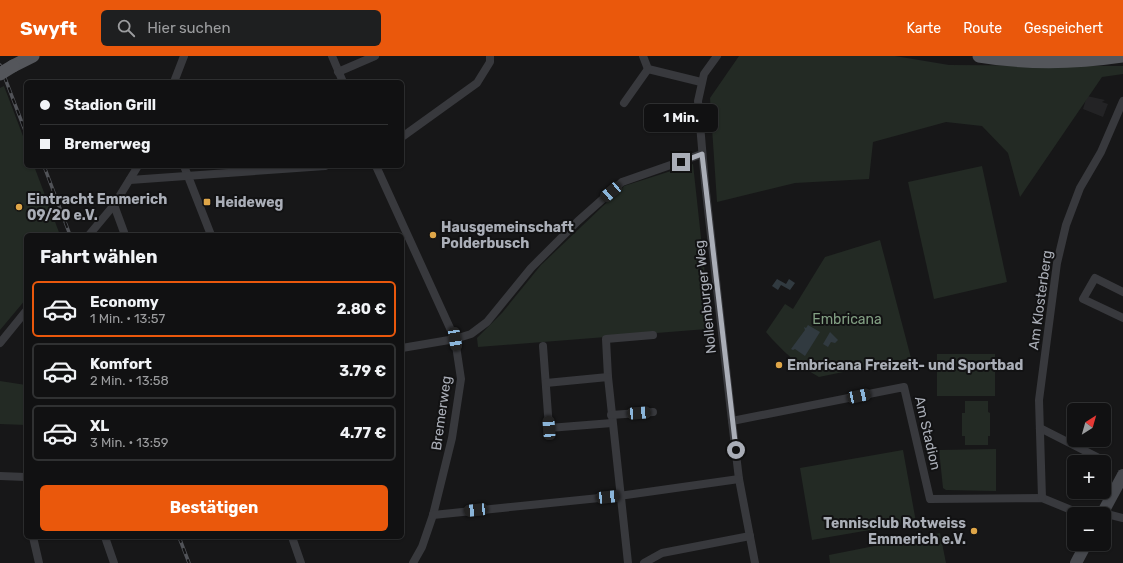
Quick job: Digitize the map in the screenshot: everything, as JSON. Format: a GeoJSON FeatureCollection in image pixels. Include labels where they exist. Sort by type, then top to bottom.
{"type":"FeatureCollection","features":[{"type":"Feature","properties":{"kind":"main road"},"geometry":{"type":"LineString","coordinates":[[0,74],[33,56]]}},
{"type":"Feature","properties":{"kind":"main road"},"geometry":{"type":"LineString","coordinates":[[980,56],[1028,61],[1055,61],[1123,56]]}},
{"type":"Feature","properties":{"kind":"street"},"geometry":{"type":"LineString","coordinates":[[175,80],[184,56]]}},
{"type":"Feature","properties":{"kind":"street"},"geometry":{"type":"LineString","coordinates":[[332,56],[342,80]]}},
{"type":"Feature","properties":{"kind":"street"},"geometry":{"type":"LineString","coordinates":[[338,72],[375,56]]}},
{"type":"Feature","properties":{"kind":"street"},"geometry":{"type":"LineString","coordinates":[[404,136],[477,83],[490,62],[490,56]]}},
{"type":"Feature","properties":{"kind":"street"},"geometry":{"type":"LineString","coordinates":[[643,56],[648,69]]}},
{"type":"Feature","properties":{"kind":"street","name":"Nollenburger Weg"},"geometry":{"type":"LineString","coordinates":[[717,56],[704,74],[698,101],[702,154],[739,480],[755,563]]}},
{"type":"Feature","properties":{"kind":"street"},"geometry":{"type":"LineString","coordinates":[[648,69],[701,82]]}},
{"type":"Feature","properties":{"kind":"street"},"geometry":{"type":"LineString","coordinates":[[624,103],[648,69]]}},
{"type":"Feature","properties":{"kind":"street","name":"Am Klosterberg"},"geometry":{"type":"LineString","coordinates":[[1042,498],[1039,400],[1057,263],[1066,225],[1080,188],[1101,152],[1123,101]]}},
{"type":"Feature","properties":{"kind":"street"},"geometry":{"type":"LineString","coordinates":[[404,348],[455,339],[471,334],[488,322],[531,268],[578,221],[622,182],[702,154]]}},
{"type":"Feature","properties":{"kind":"street"},"geometry":{"type":"LineString","coordinates":[[91,233],[114,205],[137,168]]}},
{"type":"Feature","properties":{"kind":"street"},"geometry":{"type":"LineString","coordinates":[[185,168],[210,233]]}},
{"type":"Feature","properties":{"kind":"street"},"geometry":{"type":"LineString","coordinates":[[130,180],[298,168]]}},
{"type":"Feature","properties":{"kind":"street","name":"Bremerweg"},"geometry":{"type":"LineString","coordinates":[[377,168],[455,339],[461,378],[452,438],[432,515],[422,547],[413,563]]}},
{"type":"Feature","properties":{"kind":"street"},"geometry":{"type":"LineString","coordinates":[[114,205],[124,233]]}},
{"type":"Feature","properties":{"kind":"street"},"geometry":{"type":"LineString","coordinates":[[1123,292],[1095,278],[1083,299],[1123,318]]}},
{"type":"Feature","properties":{"kind":"street"},"geometry":{"type":"LineString","coordinates":[[0,343],[24,313]]}},
{"type":"Feature","properties":{"kind":"street"},"geometry":{"type":"LineString","coordinates":[[628,563],[611,415],[606,339],[653,335]]}},
{"type":"Feature","properties":{"kind":"street"},"geometry":{"type":"LineString","coordinates":[[543,346],[549,428],[612,424]]}},
{"type":"Feature","properties":{"kind":"street"},"geometry":{"type":"LineString","coordinates":[[546,383],[608,377]]}},
{"type":"Feature","properties":{"kind":"street","name":"Am Stadion"},"geometry":{"type":"LineString","coordinates":[[732,421],[904,387],[930,499],[1042,498]]}},
{"type":"Feature","properties":{"kind":"street"},"geometry":{"type":"LineString","coordinates":[[611,415],[653,412]]}},
{"type":"Feature","properties":{"kind":"street"},"geometry":{"type":"LineString","coordinates":[[1040,428],[1093,455]]}},
{"type":"Feature","properties":{"kind":"street"},"geometry":{"type":"LineString","coordinates":[[1106,507],[1123,475]]}},
{"type":"Feature","properties":{"kind":"street"},"geometry":{"type":"LineString","coordinates":[[0,476],[24,477]]}},
{"type":"Feature","properties":{"kind":"street"},"geometry":{"type":"LineString","coordinates":[[432,515],[620,496],[739,480]]}},
{"type":"Feature","properties":{"kind":"street"},"geometry":{"type":"LineString","coordinates":[[1042,498],[1067,508]]}},
{"type":"Feature","properties":{"kind":"street"},"geometry":{"type":"LineString","coordinates":[[1111,515],[1123,518]]}},
{"type":"Feature","properties":{"kind":"street"},"geometry":{"type":"LineString","coordinates":[[644,563],[662,553],[750,536]]}},
{"type":"Feature","properties":{"kind":"street"},"geometry":{"type":"LineString","coordinates":[[33,539],[39,563]]}},
{"type":"Feature","properties":{"kind":"street"},"geometry":{"type":"LineString","coordinates":[[106,539],[114,563]]}},
{"type":"Feature","properties":{"kind":"street"},"geometry":{"type":"LineString","coordinates":[[293,539],[301,563]]}},
{"type":"Feature","properties":{"kind":"street"},"geometry":{"type":"LineString","coordinates":[[1076,563],[1082,551]]}},
{"type":"Feature","properties":{"kind":"street"},"geometry":{"type":"LineString","coordinates":[[662,553],[663,563]]}},
{"type":"Feature","properties":{"kind":"shaded area"},"geometry":{"type":"Polygon","coordinates":[[[1087,96],[1105,100],[1102,102],[1108,104],[1103,117],[1083,109],[1087,96]]]}},
{"type":"Feature","properties":{"kind":"shaded area"},"geometry":{"type":"Polygon","coordinates":[[[777,279],[786,284],[789,279],[795,283],[790,290],[781,285],[778,290],[772,286],[777,279]]]}},
{"type":"Feature","properties":{"kind":"shaded area"},"geometry":{"type":"Polygon","coordinates":[[[808,325],[820,332],[805,356],[795,349],[791,349],[805,330],[804,327],[806,328],[808,325]]]}},
{"type":"Feature","properties":{"kind":"shaded area"},"geometry":{"type":"Polygon","coordinates":[[[830,332],[838,340],[835,343],[831,342],[828,347],[823,344],[830,332]]]}},
{"type":"Feature","properties":{"kind":"green space"},"geometry":{"type":"Polygon","coordinates":[[[739,56],[895,56],[949,65],[1123,66],[1123,74],[1102,77],[1020,197],[1008,153],[982,126],[946,122],[873,142],[869,179],[795,183],[717,202],[710,98],[739,56]]]}},
{"type":"Feature","properties":{"kind":"green space","name":"Eintracht Emmerich 09/20 e.V."},"geometry":{"type":"Polygon","coordinates":[[[4,86],[24,139],[24,168],[35,168],[59,233],[24,233],[24,301],[0,330],[0,88],[4,86]]]}},
{"type":"Feature","properties":{"kind":"green space"},"geometry":{"type":"Polygon","coordinates":[[[693,164],[708,302],[705,315],[707,329],[478,347],[477,338],[502,313],[541,265],[624,186],[693,164]]]}},
{"type":"Feature","properties":{"kind":"green space"},"geometry":{"type":"Polygon","coordinates":[[[982,166],[1007,282],[934,299],[908,182],[982,166]]]}},
{"type":"Feature","properties":{"kind":"green space","name":"Embricana"},"geometry":{"type":"Polygon","coordinates":[[[880,240],[911,358],[819,377],[804,368],[791,357],[766,332],[785,304],[793,309],[825,257],[880,240]]]}},
{"type":"Feature","properties":{"kind":"green space"},"geometry":{"type":"Polygon","coordinates":[[[937,354],[995,354],[995,396],[937,396],[937,354]]]}},
{"type":"Feature","properties":{"kind":"green space"},"geometry":{"type":"Polygon","coordinates":[[[0,381],[24,385],[24,425],[0,424],[0,381]]]}},
{"type":"Feature","properties":{"kind":"green space"},"geometry":{"type":"Polygon","coordinates":[[[965,401],[988,401],[988,412],[990,413],[990,436],[988,436],[988,445],[965,445],[965,436],[962,436],[962,413],[965,413],[965,401]]]}},
{"type":"Feature","properties":{"kind":"green space"},"geometry":{"type":"Polygon","coordinates":[[[996,449],[996,491],[946,490],[943,488],[939,450],[996,449]]]}},
{"type":"Feature","properties":{"kind":"green space"},"geometry":{"type":"Polygon","coordinates":[[[903,450],[916,522],[812,540],[800,468],[903,450]]]}},
{"type":"Feature","properties":{"kind":"green space"},"geometry":{"type":"Polygon","coordinates":[[[940,533],[946,563],[830,563],[829,555],[940,533]]]}},
{"type":"Feature","properties":{"kind":"railway"},"geometry":{"type":"LineString","coordinates":[[0,65],[24,128]]}},
{"type":"Feature","properties":{"kind":"railway"},"geometry":{"type":"LineString","coordinates":[[45,168],[69,233]]}},
{"type":"Feature","properties":{"kind":"railway"},"geometry":{"type":"LineString","coordinates":[[180,539],[189,563]]}},
{"type":"Feature","properties":{"kind":"place","name":"Heideweg"},"geometry":{"type":"Point","coordinates":[207,202]}},
{"type":"Feature","properties":{"kind":"place","name":"Eintracht Emmerich 09/20 e.V."},"geometry":{"type":"Point","coordinates":[19,207]}},
{"type":"Feature","properties":{"kind":"place","name":"Hausgemeinschaft Polderbusch"},"geometry":{"type":"Point","coordinates":[433,235]}},
{"type":"Feature","properties":{"kind":"place","name":"Embricana Freizeit- und Sportbad"},"geometry":{"type":"Point","coordinates":[779,365]}},
{"type":"Feature","properties":{"kind":"place","name":"Tennisclub Rotweiss Emmerich e.V."},"geometry":{"type":"Point","coordinates":[974,531]}},
{"type":"Feature","properties":{"kind":"route"},"geometry":{"type":"LineString","coordinates":[[681,162],[702,154],[720,323],[736,450]]}}]}
